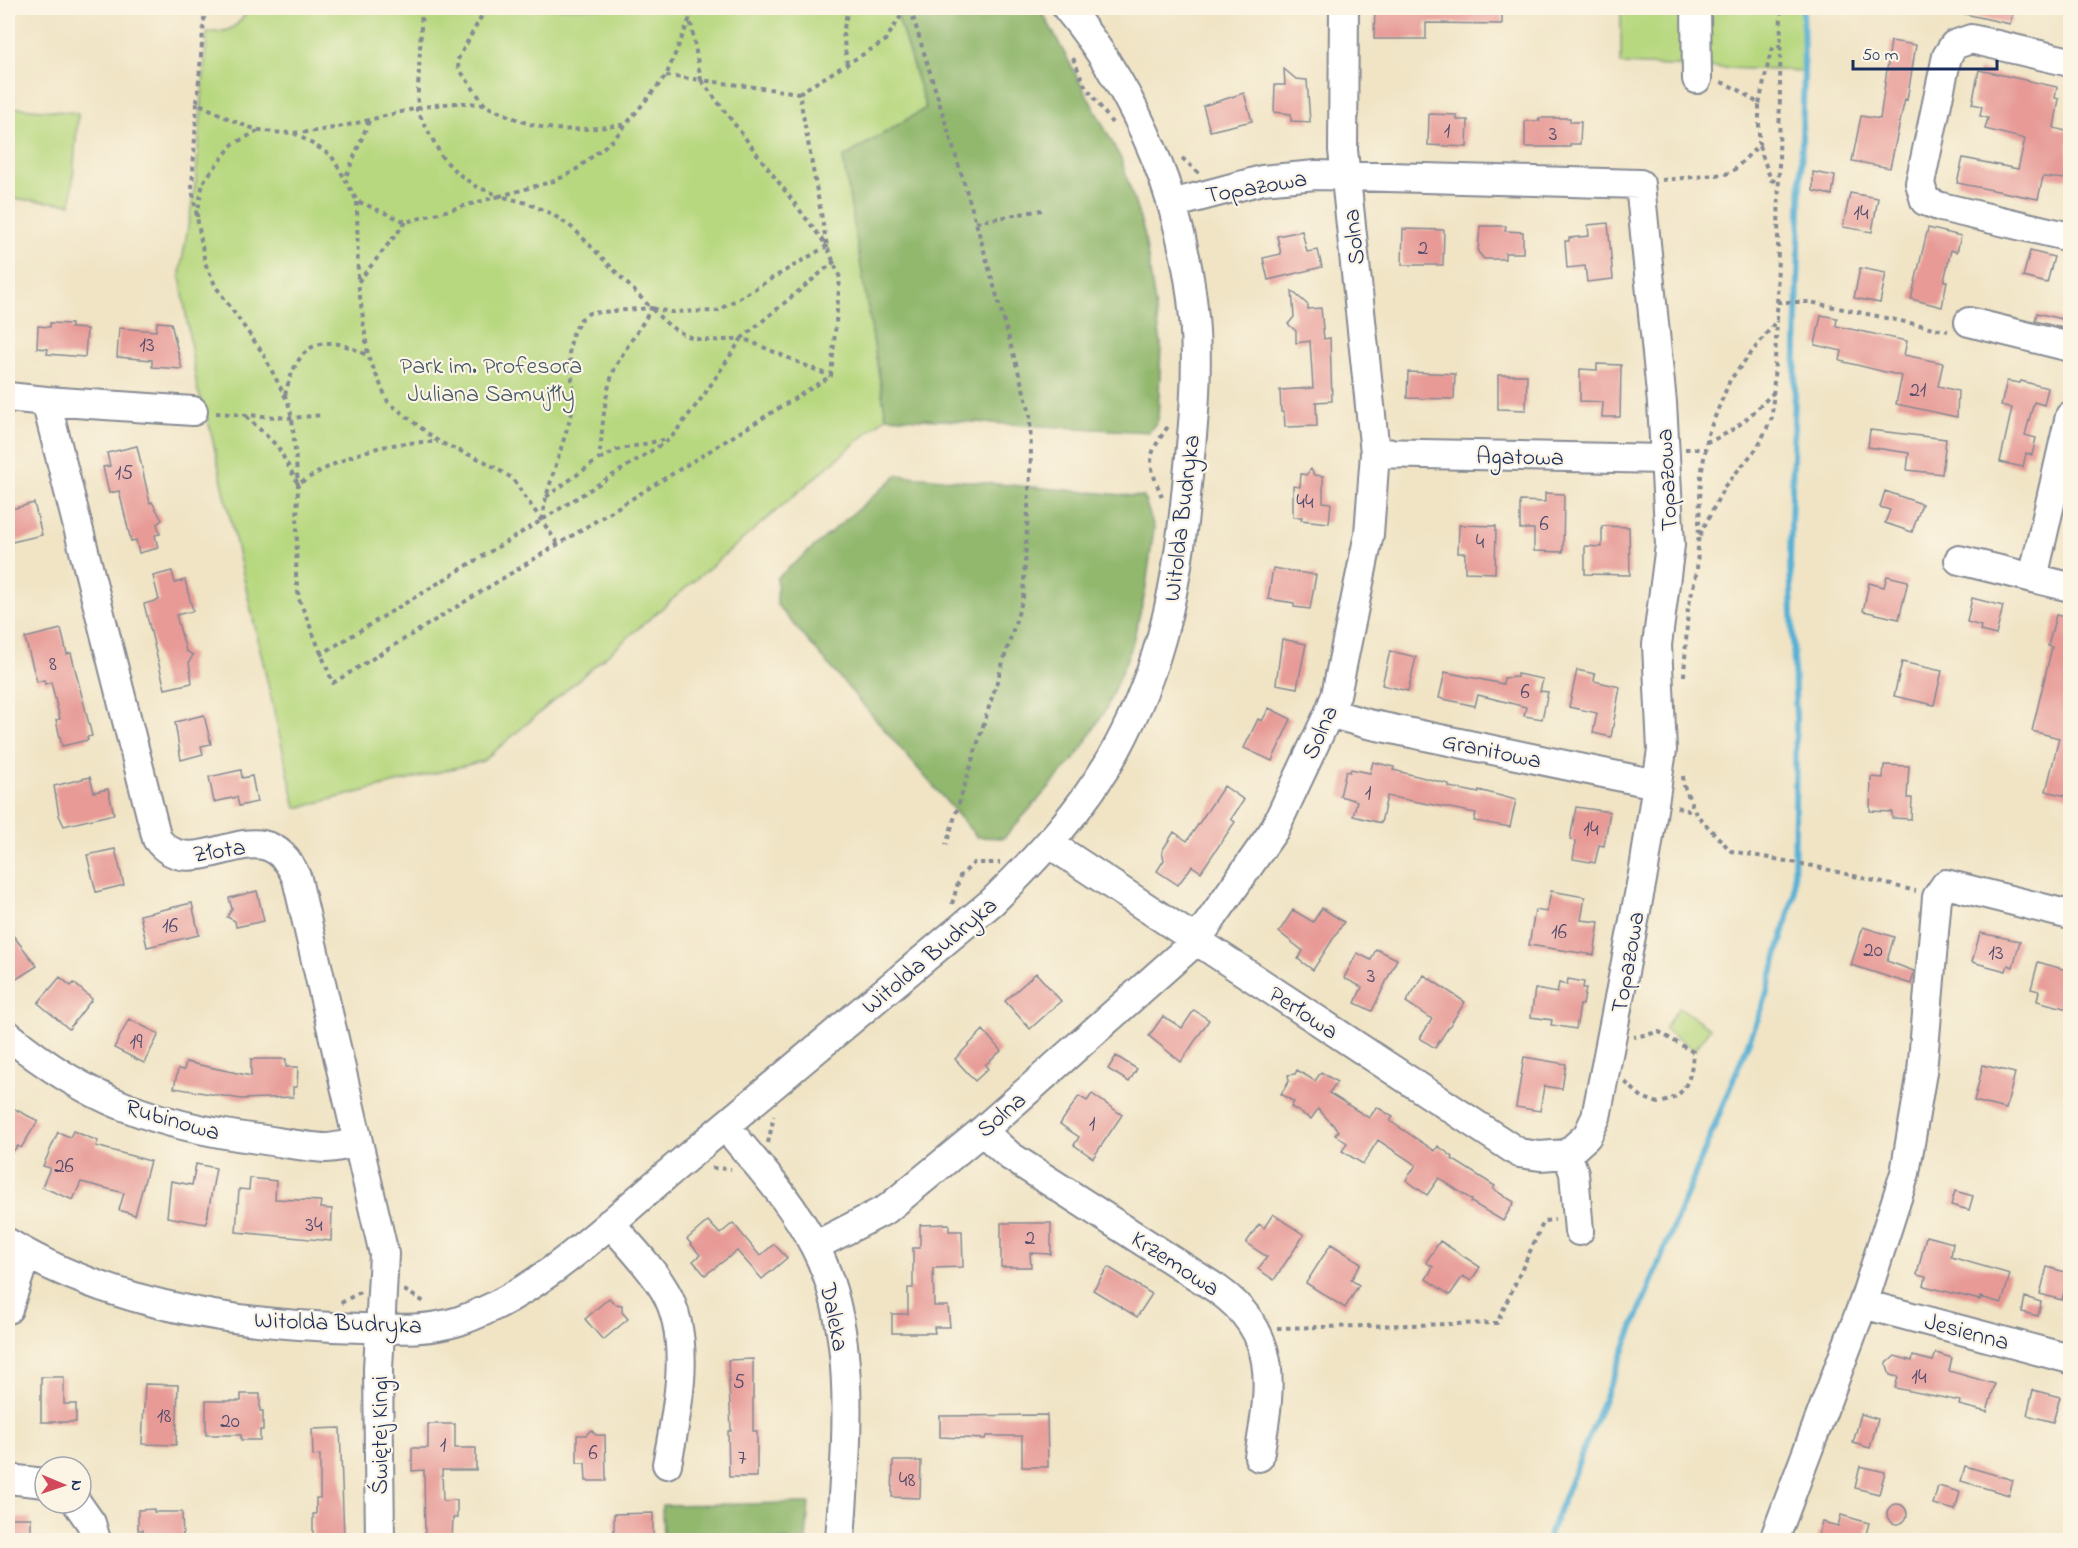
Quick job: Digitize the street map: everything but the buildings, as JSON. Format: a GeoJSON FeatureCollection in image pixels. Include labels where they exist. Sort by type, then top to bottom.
{"type":"FeatureCollection","features":[{"type":"Feature","properties":{"kind":"street","name":"Witolda Budryka"},"geometry":{"type":"LineString","coordinates":[[17,1249],[126,1294],[193,1312],[278,1323],[413,1329],[447,1324],[501,1303],[529,1287],[609,1222],[992,902],[1050,844],[1098,779],[1129,724],[1157,651],[1177,580],[1190,463],[1196,372],[1194,318],[1188,272],[1172,204],[1153,149],[1130,102],[1093,41],[1067,8]]}},
{"type":"Feature","properties":{"kind":"street","name":"Solna"},"geometry":{"type":"LineString","coordinates":[[815,1246],[887,1209],[982,1131],[1196,941],[1274,830],[1329,713],[1336,695],[1369,534],[1375,453],[1343,150],[1344,8]]}},
{"type":"Feature","properties":{"kind":"street"},"geometry":{"type":"LineString","coordinates":[[1696,8],[1697,79]]}},
{"type":"Feature","properties":{"kind":"street"},"geometry":{"type":"LineString","coordinates":[[2070,62],[1971,39],[1954,45],[1947,56],[1920,183],[1925,201],[2070,237]]}},
{"type":"Feature","properties":{"kind":"street","name":"Topazowa"},"geometry":{"type":"LineString","coordinates":[[1172,204],[1262,180],[1307,175],[1641,184],[1665,459],[1670,545],[1657,645],[1662,750],[1610,1053],[1596,1117],[1587,1136],[1567,1154]]}},
{"type":"Feature","properties":{"kind":"street"},"geometry":{"type":"LineString","coordinates":[[1969,322],[2070,347]]}},
{"type":"Feature","properties":{"kind":"street"},"geometry":{"type":"LineString","coordinates":[[8,397],[193,411]]}},
{"type":"Feature","properties":{"kind":"street","name":"Złota"},"geometry":{"type":"LineString","coordinates":[[46,401],[157,840],[167,850],[180,856],[253,844],[272,847],[286,858],[297,879],[384,1254],[381,1329]]}},
{"type":"Feature","properties":{"kind":"street"},"geometry":{"type":"LineString","coordinates":[[2034,578],[2070,416]]}},
{"type":"Feature","properties":{"kind":"street","name":"Agatowa"},"geometry":{"type":"LineString","coordinates":[[1375,453],[1665,459]]}},
{"type":"Feature","properties":{"kind":"street"},"geometry":{"type":"LineString","coordinates":[[1959,560],[2070,587]]}},
{"type":"Feature","properties":{"kind":"street","name":"Granitowa"},"geometry":{"type":"LineString","coordinates":[[1329,713],[1368,724],[1656,784]]}},
{"type":"Feature","properties":{"kind":"street","name":"Perłowa"},"geometry":{"type":"LineString","coordinates":[[1050,844],[1519,1153],[1540,1156],[1567,1154]]}},
{"type":"Feature","properties":{"kind":"street"},"geometry":{"type":"LineString","coordinates":[[1774,1540],[1863,1304],[1905,1173],[1917,1113],[1942,890],[2070,915]]}},
{"type":"Feature","properties":{"kind":"street","name":"Rubinowa"},"geometry":{"type":"LineString","coordinates":[[8,1035],[38,1061],[79,1086],[143,1116],[210,1133],[327,1148],[358,1143]]}},
{"type":"Feature","properties":{"kind":"street","name":"Daleka"},"geometry":{"type":"LineString","coordinates":[[725,1125],[788,1202],[815,1246],[835,1300],[843,1358],[845,1446],[840,1540]]}},
{"type":"Feature","properties":{"kind":"street","name":"Krzemowa"},"geometry":{"type":"LineString","coordinates":[[982,1131],[1010,1156],[1228,1296],[1248,1316],[1264,1348],[1267,1379],[1267,1408],[1259,1457]]}},
{"type":"Feature","properties":{"kind":"street"},"geometry":{"type":"LineString","coordinates":[[1567,1154],[1574,1173],[1578,1225]]}},
{"type":"Feature","properties":{"kind":"street"},"geometry":{"type":"LineString","coordinates":[[609,1222],[665,1291],[676,1317],[679,1337],[679,1403],[667,1464]]}},
{"type":"Feature","properties":{"kind":"street"},"geometry":{"type":"LineString","coordinates":[[8,1309],[17,1249]]}},
{"type":"Feature","properties":{"kind":"street","name":"Jesienna"},"geometry":{"type":"LineString","coordinates":[[1863,1304],[2070,1359]]}},
{"type":"Feature","properties":{"kind":"street","name":"Świętej Kingi"},"geometry":{"type":"LineString","coordinates":[[380,1540],[378,1370],[381,1329]]}},
{"type":"Feature","properties":{"kind":"street"},"geometry":{"type":"LineString","coordinates":[[8,1479],[33,1482]]}},
{"type":"Feature","properties":{"kind":"street"},"geometry":{"type":"LineString","coordinates":[[85,1515],[91,1523],[96,1540]]}},
{"type":"Feature","properties":{"kind":"path"},"geometry":{"type":"LineString","coordinates":[[205,8],[192,188],[196,222],[205,263],[216,287],[247,328],[285,395],[292,418],[298,484],[296,577],[298,599],[333,683],[831,376]]}},
{"type":"Feature","properties":{"kind":"path"},"geometry":{"type":"LineString","coordinates":[[422,8],[417,110],[442,157],[456,172],[475,186],[527,204],[566,223],[668,326],[682,336],[724,340],[742,338],[831,376]]}},
{"type":"Feature","properties":{"kind":"path"},"geometry":{"type":"LineString","coordinates":[[485,105],[459,69],[457,61],[486,8]]}},
{"type":"Feature","properties":{"kind":"path"},"geometry":{"type":"LineString","coordinates":[[689,8],[701,80],[827,246],[835,261],[840,278],[831,376]]}},
{"type":"Feature","properties":{"kind":"path"},"geometry":{"type":"LineString","coordinates":[[847,64],[843,33],[848,8]]}},
{"type":"Feature","properties":{"kind":"path"},"geometry":{"type":"LineString","coordinates":[[666,76],[799,93],[885,41],[906,8]]}},
{"type":"Feature","properties":{"kind":"path"},"geometry":{"type":"LineString","coordinates":[[913,8],[913,17],[976,222],[1030,413],[1031,456],[1023,598],[946,845]]}},
{"type":"Feature","properties":{"kind":"path"},"geometry":{"type":"LineString","coordinates":[[1699,536],[1724,487],[1757,448],[1768,427],[1774,392],[1781,8]]}},
{"type":"Feature","properties":{"kind":"path"},"geometry":{"type":"LineString","coordinates":[[358,282],[406,222],[554,182],[573,172],[614,139],[666,76],[690,18]]}},
{"type":"Feature","properties":{"kind":"path"},"geometry":{"type":"LineString","coordinates":[[1778,182],[1771,180],[1759,145],[1759,105],[1771,51],[1775,46],[1781,46]]}},
{"type":"Feature","properties":{"kind":"path"},"geometry":{"type":"LineString","coordinates":[[1071,56],[1090,94],[1119,130]]}},
{"type":"Feature","properties":{"kind":"path"},"geometry":{"type":"LineString","coordinates":[[1697,79],[1727,83],[1759,105]]}},
{"type":"Feature","properties":{"kind":"path"},"geometry":{"type":"LineString","coordinates":[[799,93],[827,246]]}},
{"type":"Feature","properties":{"kind":"path"},"geometry":{"type":"LineString","coordinates":[[197,103],[259,130],[294,133],[369,121],[451,104],[485,105],[512,118],[537,126],[575,131],[628,123]]}},
{"type":"Feature","properties":{"kind":"path"},"geometry":{"type":"LineString","coordinates":[[345,179],[369,121]]}},
{"type":"Feature","properties":{"kind":"path"},"geometry":{"type":"LineString","coordinates":[[196,222],[203,182],[233,144],[259,130]]}},
{"type":"Feature","properties":{"kind":"path"},"geometry":{"type":"LineString","coordinates":[[294,133],[331,155],[357,201],[358,282],[368,356],[388,402],[439,442],[484,461],[512,478],[558,544]]}},
{"type":"Feature","properties":{"kind":"path"},"geometry":{"type":"LineString","coordinates":[[1641,184],[1673,177],[1716,177],[1726,174],[1734,170],[1759,145]]}},
{"type":"Feature","properties":{"kind":"path"},"geometry":{"type":"LineString","coordinates":[[357,201],[406,222]]}},
{"type":"Feature","properties":{"kind":"path"},"geometry":{"type":"LineString","coordinates":[[976,222],[1042,210]]}},
{"type":"Feature","properties":{"kind":"path"},"geometry":{"type":"LineString","coordinates":[[542,520],[546,497],[575,403],[569,354],[572,335],[581,319],[589,313],[651,309],[670,312],[717,311],[827,246]]}},
{"type":"Feature","properties":{"kind":"path"},"geometry":{"type":"LineString","coordinates":[[320,655],[670,439],[742,338],[835,261]]}},
{"type":"Feature","properties":{"kind":"path"},"geometry":{"type":"LineString","coordinates":[[1777,302],[1810,302],[1955,333],[1969,322]]}},
{"type":"Feature","properties":{"kind":"path"},"geometry":{"type":"LineString","coordinates":[[599,459],[610,381],[651,309]]}},
{"type":"Feature","properties":{"kind":"path"},"geometry":{"type":"LineString","coordinates":[[1684,678],[1688,608],[1696,571],[1701,476],[1706,442],[1712,421],[1730,380],[1777,320]]}},
{"type":"Feature","properties":{"kind":"path"},"geometry":{"type":"LineString","coordinates":[[285,395],[294,364],[309,347],[322,342],[340,343],[368,356]]}},
{"type":"Feature","properties":{"kind":"path"},"geometry":{"type":"LineString","coordinates":[[1706,442],[1720,438],[1740,425],[1774,392]]}},
{"type":"Feature","properties":{"kind":"path"},"geometry":{"type":"LineString","coordinates":[[193,411],[292,418],[323,415]]}},
{"type":"Feature","properties":{"kind":"path"},"geometry":{"type":"LineString","coordinates":[[246,416],[278,447],[298,484]]}},
{"type":"Feature","properties":{"kind":"path"},"geometry":{"type":"LineString","coordinates":[[1165,506],[1150,467],[1151,450],[1171,422]]}},
{"type":"Feature","properties":{"kind":"path"},"geometry":{"type":"LineString","coordinates":[[546,497],[599,459],[617,450],[670,439]]}},
{"type":"Feature","properties":{"kind":"path"},"geometry":{"type":"LineString","coordinates":[[298,484],[330,465],[375,446],[439,442]]}},
{"type":"Feature","properties":{"kind":"path"},"geometry":{"type":"LineString","coordinates":[[1682,767],[1684,786],[1696,814],[1731,851],[1942,890]]}},
{"type":"Feature","properties":{"kind":"path"},"geometry":{"type":"LineString","coordinates":[[960,876],[974,863],[1010,860]]}},
{"type":"Feature","properties":{"kind":"path"},"geometry":{"type":"LineString","coordinates":[[1659,1032],[1693,1052],[1691,1077],[1676,1096],[1658,1103],[1642,1097],[1610,1053],[1659,1032]]}},
{"type":"Feature","properties":{"kind":"path"},"geometry":{"type":"LineString","coordinates":[[1256,1329],[1497,1323],[1544,1221],[1578,1225]]}},
{"type":"Feature","properties":{"kind":"green space","name":"Park im. Profesora Juliana Samujłły"},"geometry":{"type":"Polygon","coordinates":[[[250,8],[895,8],[926,108],[843,158],[886,417],[483,761],[296,808],[209,424],[197,388],[180,274],[196,179],[207,32],[222,32],[233,28],[250,8]]]}},
{"type":"Feature","properties":{"kind":"green space"},"geometry":{"type":"Polygon","coordinates":[[[895,8],[1036,8],[1045,17],[1121,159],[1144,232],[1161,344],[1158,420],[1149,432],[886,417],[843,158],[926,108],[895,8]]]}},
{"type":"Feature","properties":{"kind":"green space"},"geometry":{"type":"Polygon","coordinates":[[[1621,8],[1803,8],[1804,71],[1621,64],[1621,8]]]}},
{"type":"Feature","properties":{"kind":"green space"},"geometry":{"type":"Polygon","coordinates":[[[8,107],[78,113],[71,204],[8,198],[8,107]]]}},
{"type":"Feature","properties":{"kind":"green space"},"geometry":{"type":"Polygon","coordinates":[[[898,475],[1144,497],[1154,528],[1145,593],[1131,649],[1106,709],[1077,756],[1004,838],[977,837],[777,605],[777,578],[898,475]]]}},
{"type":"Feature","properties":{"kind":"green space"},"geometry":{"type":"Polygon","coordinates":[[[1679,1007],[1710,1028],[1695,1050],[1664,1029],[1679,1007]]]}},
{"type":"Feature","properties":{"kind":"green space"},"geometry":{"type":"Polygon","coordinates":[[[809,1503],[806,1540],[663,1540],[662,1505],[809,1503]]]}},
{"type":"Feature","properties":{"kind":"waterway"},"geometry":{"type":"LineString","coordinates":[[1547,1540],[1763,1006],[1794,895],[1796,719],[1790,561],[1804,71],[1803,8]]}}]}
